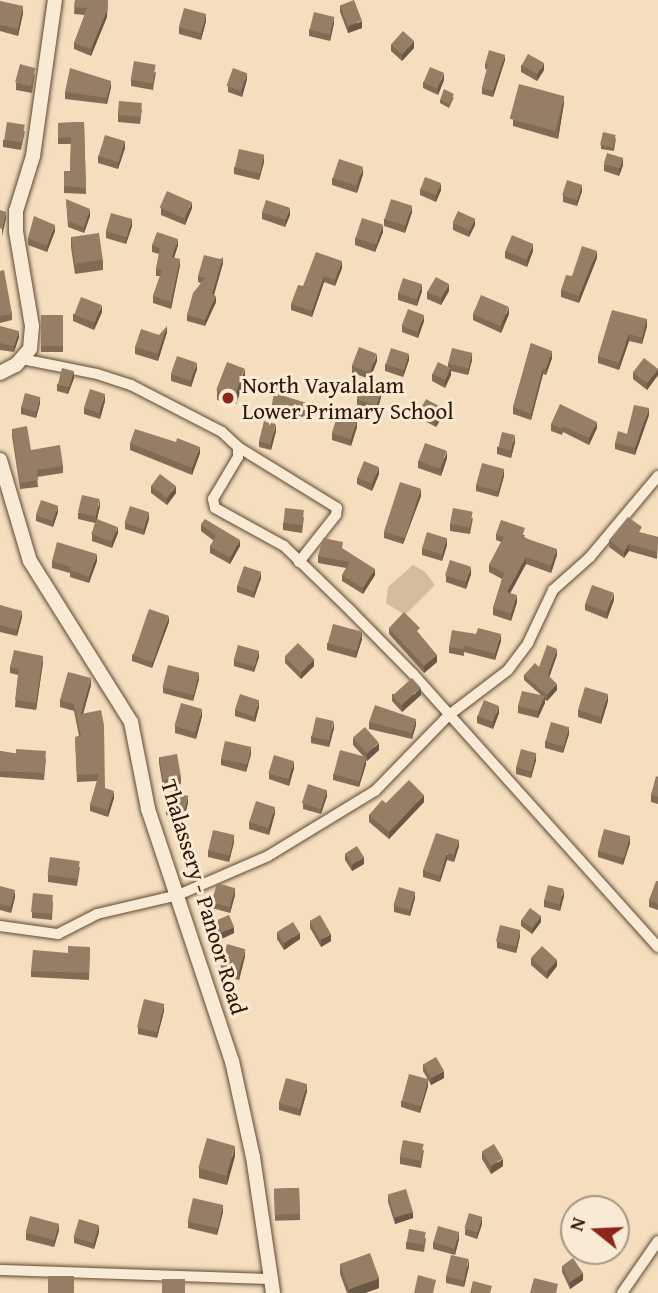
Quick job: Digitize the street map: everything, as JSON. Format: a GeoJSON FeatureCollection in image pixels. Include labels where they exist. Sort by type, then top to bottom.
{"type":"FeatureCollection","features":[{"type":"Feature","properties":{"kind":"main road"},"geometry":{"type":"LineString","coordinates":[[0,373],[22,359],[30,349],[32,326],[16,231],[16,211],[33,156],[55,0]]}},
{"type":"Feature","properties":{"kind":"main road","name":"Thalassery - Panoor Road"},"geometry":{"type":"LineString","coordinates":[[0,460],[30,561],[131,722],[148,809],[232,1061],[254,1157],[272,1286]]}},
{"type":"Feature","properties":{"kind":"street"},"geometry":{"type":"LineString","coordinates":[[22,359],[97,374],[149,392],[222,432],[238,447],[337,508],[336,515],[299,562]]}},
{"type":"Feature","properties":{"kind":"street"},"geometry":{"type":"LineString","coordinates":[[238,447],[238,457],[213,499],[215,508],[284,546],[352,612],[449,715],[658,947]]}},
{"type":"Feature","properties":{"kind":"street"},"geometry":{"type":"LineString","coordinates":[[0,926],[58,934],[97,914],[178,895],[268,856],[375,791],[449,715],[508,670],[528,642],[553,590],[590,557],[658,476]]}},
{"type":"Feature","properties":{"kind":"street"},"geometry":{"type":"LineString","coordinates":[[622,1293],[658,1241]]}},
{"type":"Feature","properties":{"kind":"street"},"geometry":{"type":"LineString","coordinates":[[0,1270],[272,1286]]}},
{"type":"Feature","properties":{"kind":"shaded area"},"geometry":{"type":"Polygon","coordinates":[[[413,565],[425,572],[435,585],[405,615],[386,603],[388,587],[413,565]]]}},
{"type":"Feature","properties":{"kind":"building"},"geometry":{"type":"Polygon","coordinates":[[[75,0],[108,0],[107,11],[91,49],[74,43],[87,8],[74,7],[75,0]]]}},
{"type":"Feature","properties":{"kind":"building"},"geometry":{"type":"Polygon","coordinates":[[[354,0],[362,21],[348,26],[340,5],[354,0]]]}},
{"type":"Feature","properties":{"kind":"building"},"geometry":{"type":"Polygon","coordinates":[[[0,1],[23,6],[18,29],[0,25],[0,1]]]}},
{"type":"Feature","properties":{"kind":"building"},"geometry":{"type":"Polygon","coordinates":[[[184,8],[206,14],[201,33],[179,27],[184,8]]]}},
{"type":"Feature","properties":{"kind":"building"},"geometry":{"type":"Polygon","coordinates":[[[314,12],[334,17],[330,35],[310,29],[314,12]]]}},
{"type":"Feature","properties":{"kind":"building"},"geometry":{"type":"Polygon","coordinates":[[[403,31],[414,41],[402,54],[391,44],[403,31]]]}},
{"type":"Feature","properties":{"kind":"building"},"geometry":{"type":"Polygon","coordinates":[[[489,50],[505,55],[493,91],[482,88],[489,50]]]}},
{"type":"Feature","properties":{"kind":"building"},"geometry":{"type":"Polygon","coordinates":[[[528,54],[544,63],[537,74],[522,65],[528,54]]]}},
{"type":"Feature","properties":{"kind":"building"},"geometry":{"type":"Polygon","coordinates":[[[134,61],[156,65],[152,84],[131,80],[134,61]]]}},
{"type":"Feature","properties":{"kind":"building"},"geometry":{"type":"Polygon","coordinates":[[[20,64],[35,68],[31,86],[15,82],[20,64]]]}},
{"type":"Feature","properties":{"kind":"building"},"geometry":{"type":"Polygon","coordinates":[[[430,67],[444,73],[437,89],[423,83],[430,67]]]}},
{"type":"Feature","properties":{"kind":"building"},"geometry":{"type":"Polygon","coordinates":[[[70,68],[111,81],[107,98],[65,92],[70,68]]]}},
{"type":"Feature","properties":{"kind":"building"},"geometry":{"type":"Polygon","coordinates":[[[233,68],[247,73],[241,91],[227,86],[233,68]]]}},
{"type":"Feature","properties":{"kind":"building"},"geometry":{"type":"Polygon","coordinates":[[[519,84],[564,96],[555,131],[510,119],[519,84]]]}},
{"type":"Feature","properties":{"kind":"building"},"geometry":{"type":"Polygon","coordinates":[[[444,89],[454,94],[449,104],[440,100],[444,89]]]}},
{"type":"Feature","properties":{"kind":"building"},"geometry":{"type":"Polygon","coordinates":[[[119,101],[142,103],[141,117],[118,115],[119,101]]]}},
{"type":"Feature","properties":{"kind":"building"},"geometry":{"type":"Polygon","coordinates":[[[7,122],[25,125],[22,143],[4,140],[7,122]]]}},
{"type":"Feature","properties":{"kind":"building"},"geometry":{"type":"Polygon","coordinates":[[[84,122],[86,188],[64,186],[64,171],[70,171],[71,137],[58,138],[58,123],[84,122]]]}},
{"type":"Feature","properties":{"kind":"building"},"geometry":{"type":"Polygon","coordinates":[[[603,132],[616,135],[613,148],[600,145],[603,132]]]}},
{"type":"Feature","properties":{"kind":"building"},"geometry":{"type":"Polygon","coordinates":[[[105,135],[125,141],[119,162],[99,156],[105,135]]]}},
{"type":"Feature","properties":{"kind":"building"},"geometry":{"type":"Polygon","coordinates":[[[239,149],[264,155],[260,173],[235,168],[239,149]]]}},
{"type":"Feature","properties":{"kind":"building"},"geometry":{"type":"Polygon","coordinates":[[[607,153],[623,158],[620,168],[604,164],[607,153]]]}},
{"type":"Feature","properties":{"kind":"building"},"geometry":{"type":"Polygon","coordinates":[[[339,159],[363,167],[357,186],[333,178],[339,159]]]}},
{"type":"Feature","properties":{"kind":"building"},"geometry":{"type":"Polygon","coordinates":[[[425,177],[441,183],[436,195],[420,189],[425,177]]]}},
{"type":"Feature","properties":{"kind":"building"},"geometry":{"type":"Polygon","coordinates":[[[567,180],[582,185],[577,200],[562,195],[567,180]]]}},
{"type":"Feature","properties":{"kind":"building"},"geometry":{"type":"Polygon","coordinates":[[[167,191],[192,202],[184,218],[160,207],[167,191]]]}},
{"type":"Feature","properties":{"kind":"building"},"geometry":{"type":"Polygon","coordinates":[[[66,199],[90,209],[84,227],[68,221],[66,199]]]}},
{"type":"Feature","properties":{"kind":"building"},"geometry":{"type":"Polygon","coordinates":[[[391,199],[412,206],[405,226],[385,219],[391,199]]]}},
{"type":"Feature","properties":{"kind":"building"},"geometry":{"type":"Polygon","coordinates":[[[266,200],[290,208],[286,220],[262,212],[266,200]]]}},
{"type":"Feature","properties":{"kind":"building"},"geometry":{"type":"Polygon","coordinates":[[[0,210],[6,212],[2,229],[0,228],[0,210]]]}},
{"type":"Feature","properties":{"kind":"building"},"geometry":{"type":"Polygon","coordinates":[[[458,211],[475,219],[470,231],[453,223],[458,211]]]}},
{"type":"Feature","properties":{"kind":"building"},"geometry":{"type":"Polygon","coordinates":[[[111,213],[132,219],[127,237],[106,231],[111,213]]]}},
{"type":"Feature","properties":{"kind":"building"},"geometry":{"type":"Polygon","coordinates":[[[34,216],[55,225],[47,246],[28,238],[34,216]]]}},
{"type":"Feature","properties":{"kind":"building"},"geometry":{"type":"Polygon","coordinates":[[[362,218],[383,225],[376,245],[356,238],[362,218]]]}},
{"type":"Feature","properties":{"kind":"building"},"geometry":{"type":"Polygon","coordinates":[[[157,232],[178,239],[172,257],[180,259],[171,302],[153,296],[162,270],[156,269],[160,248],[152,245],[157,232]]]}},
{"type":"Feature","properties":{"kind":"building"},"geometry":{"type":"Polygon","coordinates":[[[99,233],[103,260],[75,264],[71,237],[99,233]]]}},
{"type":"Feature","properties":{"kind":"building"},"geometry":{"type":"Polygon","coordinates":[[[512,235],[533,244],[527,260],[505,251],[512,235]]]}},
{"type":"Feature","properties":{"kind":"building"},"geometry":{"type":"Polygon","coordinates":[[[582,246],[597,251],[579,296],[561,290],[566,275],[572,276],[582,246]]]}},
{"type":"Feature","properties":{"kind":"building"},"geometry":{"type":"Polygon","coordinates":[[[316,252],[342,261],[335,280],[324,276],[312,311],[291,304],[298,285],[303,286],[316,252]]]}},
{"type":"Feature","properties":{"kind":"building"},"geometry":{"type":"Polygon","coordinates":[[[204,255],[220,259],[223,257],[212,294],[216,296],[205,320],[187,315],[193,293],[205,278],[198,276],[204,255]]]}},
{"type":"Feature","properties":{"kind":"building"},"geometry":{"type":"Polygon","coordinates":[[[4,270],[12,314],[0,316],[0,271],[4,270]]]}},
{"type":"Feature","properties":{"kind":"building"},"geometry":{"type":"Polygon","coordinates":[[[436,277],[449,284],[441,298],[427,292],[436,277]]]}},
{"type":"Feature","properties":{"kind":"building"},"geometry":{"type":"Polygon","coordinates":[[[403,278],[422,284],[417,299],[398,293],[403,278]]]}},
{"type":"Feature","properties":{"kind":"building"},"geometry":{"type":"Polygon","coordinates":[[[481,295],[509,307],[500,326],[473,314],[481,295]]]}},
{"type":"Feature","properties":{"kind":"building"},"geometry":{"type":"Polygon","coordinates":[[[81,297],[102,305],[95,323],[74,315],[81,297]]]}},
{"type":"Feature","properties":{"kind":"building"},"geometry":{"type":"Polygon","coordinates":[[[408,309],[424,315],[417,332],[402,326],[408,309]]]}},
{"type":"Feature","properties":{"kind":"building"},"geometry":{"type":"Polygon","coordinates":[[[612,310],[647,319],[642,338],[629,334],[619,363],[598,356],[612,310]]]}},
{"type":"Feature","properties":{"kind":"building"},"geometry":{"type":"Polygon","coordinates":[[[41,315],[63,315],[63,346],[41,346],[41,315]]]}},
{"type":"Feature","properties":{"kind":"building"},"geometry":{"type":"Polygon","coordinates":[[[0,326],[19,331],[14,346],[0,343],[0,326]]]}},
{"type":"Feature","properties":{"kind":"building"},"geometry":{"type":"Polygon","coordinates":[[[167,326],[158,354],[135,347],[141,329],[159,335],[167,326]]]}},
{"type":"Feature","properties":{"kind":"building"},"geometry":{"type":"Polygon","coordinates":[[[531,343],[552,351],[546,369],[543,368],[531,414],[513,407],[531,343]]]}},
{"type":"Feature","properties":{"kind":"building"},"geometry":{"type":"Polygon","coordinates":[[[359,347],[377,354],[370,372],[352,366],[359,347]]]}},
{"type":"Feature","properties":{"kind":"building"},"geometry":{"type":"Polygon","coordinates":[[[391,348],[409,354],[404,370],[386,364],[391,348]]]}},
{"type":"Feature","properties":{"kind":"building"},"geometry":{"type":"Polygon","coordinates":[[[452,348],[472,353],[469,369],[448,364],[452,348]]]}},
{"type":"Feature","properties":{"kind":"building"},"geometry":{"type":"Polygon","coordinates":[[[177,356],[197,363],[191,381],[171,374],[177,356]]]}},
{"type":"Feature","properties":{"kind":"building"},"geometry":{"type":"Polygon","coordinates":[[[644,358],[658,369],[647,383],[633,372],[644,358]]]}},
{"type":"Feature","properties":{"kind":"building"},"geometry":{"type":"Polygon","coordinates":[[[227,362],[245,369],[234,397],[216,390],[227,362]]]}},
{"type":"Feature","properties":{"kind":"building"},"geometry":{"type":"Polygon","coordinates":[[[438,362],[451,368],[445,380],[433,374],[438,362]]]}},
{"type":"Feature","properties":{"kind":"building"},"geometry":{"type":"Polygon","coordinates":[[[62,368],[74,371],[70,387],[58,384],[62,368]]]}},
{"type":"Feature","properties":{"kind":"building"},"geometry":{"type":"Polygon","coordinates":[[[361,385],[381,391],[377,405],[357,399],[361,385]]]}},
{"type":"Feature","properties":{"kind":"building"},"geometry":{"type":"Polygon","coordinates":[[[275,387],[287,389],[284,396],[310,404],[308,411],[272,404],[275,387]]]}},
{"type":"Feature","properties":{"kind":"building"},"geometry":{"type":"Polygon","coordinates":[[[90,389],[105,394],[99,413],[84,408],[90,389]]]}},
{"type":"Feature","properties":{"kind":"building"},"geometry":{"type":"Polygon","coordinates":[[[25,393],[40,397],[37,412],[21,407],[25,393]]]}},
{"type":"Feature","properties":{"kind":"building"},"geometry":{"type":"Polygon","coordinates":[[[426,399],[443,408],[436,420],[419,411],[426,399]]]}},
{"type":"Feature","properties":{"kind":"building"},"geometry":{"type":"Polygon","coordinates":[[[560,404],[597,422],[589,438],[563,426],[562,429],[551,424],[560,404]]]}},
{"type":"Feature","properties":{"kind":"building"},"geometry":{"type":"Polygon","coordinates":[[[634,405],[649,408],[635,448],[615,443],[618,431],[627,434],[634,405]]]}},
{"type":"Feature","properties":{"kind":"building"},"geometry":{"type":"Polygon","coordinates":[[[338,414],[357,420],[351,439],[332,433],[338,414]]]}},
{"type":"Feature","properties":{"kind":"building"},"geometry":{"type":"Polygon","coordinates":[[[264,421],[276,424],[271,444],[259,441],[264,421]]]}},
{"type":"Feature","properties":{"kind":"building"},"geometry":{"type":"Polygon","coordinates":[[[27,426],[31,450],[60,445],[63,466],[37,470],[38,480],[20,483],[12,429],[27,426]]]}},
{"type":"Feature","properties":{"kind":"building"},"geometry":{"type":"Polygon","coordinates":[[[135,429],[176,442],[177,438],[200,447],[192,468],[130,443],[135,429]]]}},
{"type":"Feature","properties":{"kind":"building"},"geometry":{"type":"Polygon","coordinates":[[[502,432],[515,435],[511,451],[498,448],[502,432]]]}},
{"type":"Feature","properties":{"kind":"building"},"geometry":{"type":"Polygon","coordinates":[[[425,443],[447,451],[440,469],[419,461],[425,443]]]}},
{"type":"Feature","properties":{"kind":"building"},"geometry":{"type":"Polygon","coordinates":[[[364,461],[379,467],[372,484],[357,478],[364,461]]]}},
{"type":"Feature","properties":{"kind":"building"},"geometry":{"type":"Polygon","coordinates":[[[482,463],[504,469],[498,491],[476,485],[482,463]]]}},
{"type":"Feature","properties":{"kind":"building"},"geometry":{"type":"Polygon","coordinates":[[[160,474],[176,486],[167,498],[151,486],[160,474]]]}},
{"type":"Feature","properties":{"kind":"building"},"geometry":{"type":"Polygon","coordinates":[[[400,482],[421,489],[405,538],[384,531],[400,482]]]}},
{"type":"Feature","properties":{"kind":"building"},"geometry":{"type":"Polygon","coordinates":[[[82,495],[100,499],[95,517],[78,513],[82,495]]]}},
{"type":"Feature","properties":{"kind":"building"},"geometry":{"type":"Polygon","coordinates":[[[41,500],[58,506],[53,521],[36,515],[41,500]]]}},
{"type":"Feature","properties":{"kind":"building"},"geometry":{"type":"Polygon","coordinates":[[[130,506],[149,512],[143,529],[124,523],[130,506]]]}},
{"type":"Feature","properties":{"kind":"building"},"geometry":{"type":"Polygon","coordinates":[[[285,508],[304,510],[302,525],[283,523],[285,508]]]}},
{"type":"Feature","properties":{"kind":"building"},"geometry":{"type":"Polygon","coordinates":[[[453,508],[473,512],[470,528],[450,524],[453,508]]]}},
{"type":"Feature","properties":{"kind":"building"},"geometry":{"type":"Polygon","coordinates":[[[628,517],[642,527],[639,532],[658,537],[657,552],[629,544],[624,552],[609,540],[628,517]]]}},
{"type":"Feature","properties":{"kind":"building"},"geometry":{"type":"Polygon","coordinates":[[[97,519],[118,527],[112,542],[91,534],[97,519]]]}},
{"type":"Feature","properties":{"kind":"building"},"geometry":{"type":"Polygon","coordinates":[[[205,519],[240,540],[230,558],[210,546],[216,536],[201,524],[205,519]]]}},
{"type":"Feature","properties":{"kind":"building"},"geometry":{"type":"Polygon","coordinates":[[[501,520],[525,528],[522,537],[557,549],[551,566],[526,557],[507,592],[517,595],[511,614],[493,608],[504,573],[489,565],[504,537],[496,534],[501,520]]]}},
{"type":"Feature","properties":{"kind":"building"},"geometry":{"type":"Polygon","coordinates":[[[427,532],[447,538],[442,554],[422,548],[427,532]]]}},
{"type":"Feature","properties":{"kind":"building"},"geometry":{"type":"Polygon","coordinates":[[[323,538],[343,542],[342,548],[375,569],[363,588],[342,575],[350,562],[318,556],[323,538]]]}},
{"type":"Feature","properties":{"kind":"building"},"geometry":{"type":"Polygon","coordinates":[[[57,542],[97,554],[89,577],[52,561],[57,542]]]}},
{"type":"Feature","properties":{"kind":"building"},"geometry":{"type":"Polygon","coordinates":[[[450,560],[471,567],[466,582],[445,575],[450,560]]]}},
{"type":"Feature","properties":{"kind":"building"},"geometry":{"type":"Polygon","coordinates":[[[244,566],[261,572],[254,592],[237,586],[244,566]]]}},
{"type":"Feature","properties":{"kind":"building"},"geometry":{"type":"Polygon","coordinates":[[[592,585],[614,593],[607,612],[585,604],[592,585]]]}},
{"type":"Feature","properties":{"kind":"building"},"geometry":{"type":"Polygon","coordinates":[[[0,605],[22,611],[17,630],[0,625],[0,605]]]}},
{"type":"Feature","properties":{"kind":"building"},"geometry":{"type":"Polygon","coordinates":[[[149,609],[169,616],[153,662],[133,655],[149,609]]]}},
{"type":"Feature","properties":{"kind":"building"},"geometry":{"type":"Polygon","coordinates":[[[404,612],[420,628],[417,631],[437,655],[424,666],[389,628],[404,612]]]}},
{"type":"Feature","properties":{"kind":"building"},"geometry":{"type":"Polygon","coordinates":[[[333,624],[362,632],[357,651],[328,643],[333,624]]]}},
{"type":"Feature","properties":{"kind":"building"},"geometry":{"type":"Polygon","coordinates":[[[478,628],[501,634],[495,654],[464,645],[464,649],[449,647],[452,630],[476,634],[478,628]]]}},
{"type":"Feature","properties":{"kind":"building"},"geometry":{"type":"Polygon","coordinates":[[[298,643],[314,659],[301,673],[285,656],[298,643]]]}},
{"type":"Feature","properties":{"kind":"building"},"geometry":{"type":"Polygon","coordinates":[[[238,645],[259,651],[255,666],[234,660],[238,645]]]}},
{"type":"Feature","properties":{"kind":"building"},"geometry":{"type":"Polygon","coordinates":[[[547,645],[557,649],[548,675],[557,684],[547,695],[524,675],[535,663],[539,667],[547,645]]]}},
{"type":"Feature","properties":{"kind":"building"},"geometry":{"type":"Polygon","coordinates":[[[14,650],[43,656],[36,703],[15,700],[19,669],[10,667],[14,650]]]}},
{"type":"Feature","properties":{"kind":"building"},"geometry":{"type":"Polygon","coordinates":[[[168,665],[199,673],[193,695],[162,687],[168,665]]]}},
{"type":"Feature","properties":{"kind":"building"},"geometry":{"type":"Polygon","coordinates":[[[68,672],[91,678],[81,714],[101,710],[104,725],[105,788],[114,791],[108,810],[90,805],[99,774],[77,775],[75,737],[81,736],[74,704],[60,700],[68,672]]]}},
{"type":"Feature","properties":{"kind":"building"},"geometry":{"type":"Polygon","coordinates":[[[412,678],[421,688],[401,705],[393,695],[412,678]]]}},
{"type":"Feature","properties":{"kind":"building"},"geometry":{"type":"Polygon","coordinates":[[[585,687],[608,694],[601,717],[578,710],[585,687]]]}},
{"type":"Feature","properties":{"kind":"building"},"geometry":{"type":"Polygon","coordinates":[[[522,691],[545,696],[538,711],[518,706],[522,691]]]}},
{"type":"Feature","properties":{"kind":"building"},"geometry":{"type":"Polygon","coordinates":[[[240,694],[259,700],[254,716],[235,710],[240,694]]]}},
{"type":"Feature","properties":{"kind":"building"},"geometry":{"type":"Polygon","coordinates":[[[484,700],[499,706],[492,722],[478,716],[484,700]]]}},
{"type":"Feature","properties":{"kind":"building"},"geometry":{"type":"Polygon","coordinates":[[[181,703],[202,709],[196,732],[174,726],[181,703]]]}},
{"type":"Feature","properties":{"kind":"building"},"geometry":{"type":"Polygon","coordinates":[[[375,705],[416,719],[412,733],[369,722],[375,705]]]}},
{"type":"Feature","properties":{"kind":"building"},"geometry":{"type":"Polygon","coordinates":[[[316,717],[334,721],[329,741],[312,736],[316,717]]]}},
{"type":"Feature","properties":{"kind":"building"},"geometry":{"type":"Polygon","coordinates":[[[551,722],[569,727],[564,746],[545,741],[551,722]]]}},
{"type":"Feature","properties":{"kind":"building"},"geometry":{"type":"Polygon","coordinates":[[[365,727],[379,743],[367,753],[353,737],[365,727]]]}},
{"type":"Feature","properties":{"kind":"building"},"geometry":{"type":"Polygon","coordinates":[[[225,741],[251,747],[247,765],[221,759],[225,741]]]}},
{"type":"Feature","properties":{"kind":"building"},"geometry":{"type":"Polygon","coordinates":[[[16,749],[46,751],[44,773],[0,771],[0,751],[16,754],[16,749]]]}},
{"type":"Feature","properties":{"kind":"building"},"geometry":{"type":"Polygon","coordinates":[[[521,749],[536,753],[532,771],[516,767],[521,749]]]}},
{"type":"Feature","properties":{"kind":"building"},"geometry":{"type":"Polygon","coordinates":[[[340,750],[366,757],[360,781],[334,774],[340,750]]]}},
{"type":"Feature","properties":{"kind":"building"},"geometry":{"type":"Polygon","coordinates":[[[177,754],[181,777],[163,780],[159,757],[177,754]]]}},
{"type":"Feature","properties":{"kind":"building"},"geometry":{"type":"Polygon","coordinates":[[[274,755],[294,761],[289,779],[268,773],[274,755]]]}},
{"type":"Feature","properties":{"kind":"building"},"geometry":{"type":"Polygon","coordinates":[[[656,776],[658,777],[658,797],[651,795],[656,776]]]}},
{"type":"Feature","properties":{"kind":"building"},"geometry":{"type":"Polygon","coordinates":[[[409,780],[424,795],[389,832],[369,815],[382,800],[386,803],[409,780]]]}},
{"type":"Feature","properties":{"kind":"building"},"geometry":{"type":"Polygon","coordinates":[[[308,784],[327,790],[321,809],[302,803],[308,784]]]}},
{"type":"Feature","properties":{"kind":"building"},"geometry":{"type":"Polygon","coordinates":[[[171,791],[188,796],[183,814],[166,809],[171,791]]]}},
{"type":"Feature","properties":{"kind":"building"},"geometry":{"type":"Polygon","coordinates":[[[256,801],[275,807],[268,828],[249,822],[256,801]]]}},
{"type":"Feature","properties":{"kind":"building"},"geometry":{"type":"Polygon","coordinates":[[[604,829],[630,836],[624,858],[598,851],[604,829]]]}},
{"type":"Feature","properties":{"kind":"building"},"geometry":{"type":"Polygon","coordinates":[[[213,830],[234,835],[230,855],[208,850],[213,830]]]}},
{"type":"Feature","properties":{"kind":"building"},"geometry":{"type":"Polygon","coordinates":[[[436,833],[459,840],[454,855],[447,853],[440,876],[423,870],[436,833]]]}},
{"type":"Feature","properties":{"kind":"building"},"geometry":{"type":"Polygon","coordinates":[[[357,846],[364,857],[352,864],[345,853],[357,846]]]}},
{"type":"Feature","properties":{"kind":"building"},"geometry":{"type":"Polygon","coordinates":[[[50,857],[80,861],[77,879],[47,875],[50,857]]]}},
{"type":"Feature","properties":{"kind":"building"},"geometry":{"type":"Polygon","coordinates":[[[658,881],[658,904],[649,900],[658,881]]]}},
{"type":"Feature","properties":{"kind":"building"},"geometry":{"type":"Polygon","coordinates":[[[217,883],[235,888],[230,907],[211,902],[217,883]]]}},
{"type":"Feature","properties":{"kind":"building"},"geometry":{"type":"Polygon","coordinates":[[[548,885],[564,889],[560,904],[544,901],[548,885]]]}},
{"type":"Feature","properties":{"kind":"building"},"geometry":{"type":"Polygon","coordinates":[[[0,886],[15,890],[11,906],[0,904],[0,886]]]}},
{"type":"Feature","properties":{"kind":"building"},"geometry":{"type":"Polygon","coordinates":[[[399,887],[415,892],[410,910],[393,905],[399,887]]]}},
{"type":"Feature","properties":{"kind":"building"},"geometry":{"type":"Polygon","coordinates":[[[33,893],[53,895],[51,914],[31,912],[33,893]]]}},
{"type":"Feature","properties":{"kind":"building"},"geometry":{"type":"Polygon","coordinates":[[[530,908],[541,916],[533,928],[521,920],[530,908]]]}},
{"type":"Feature","properties":{"kind":"building"},"geometry":{"type":"Polygon","coordinates":[[[229,915],[234,927],[218,934],[212,922],[229,915]]]}},
{"type":"Feature","properties":{"kind":"building"},"geometry":{"type":"Polygon","coordinates":[[[320,915],[331,934],[321,940],[310,921],[320,915]]]}},
{"type":"Feature","properties":{"kind":"building"},"geometry":{"type":"Polygon","coordinates":[[[293,922],[300,933],[284,943],[277,932],[293,922]]]}},
{"type":"Feature","properties":{"kind":"building"},"geometry":{"type":"Polygon","coordinates":[[[500,925],[520,930],[516,947],[496,941],[500,925]]]}},
{"type":"Feature","properties":{"kind":"building"},"geometry":{"type":"Polygon","coordinates":[[[227,944],[245,949],[238,973],[220,968],[227,944]]]}},
{"type":"Feature","properties":{"kind":"building"},"geometry":{"type":"Polygon","coordinates":[[[68,946],[90,947],[89,973],[31,971],[33,950],[68,953],[68,946]]]}},
{"type":"Feature","properties":{"kind":"building"},"geometry":{"type":"Polygon","coordinates":[[[542,946],[557,960],[546,972],[531,958],[542,946]]]}},
{"type":"Feature","properties":{"kind":"building"},"geometry":{"type":"Polygon","coordinates":[[[144,999],[164,1004],[157,1032],[137,1027],[144,999]]]}},
{"type":"Feature","properties":{"kind":"building"},"geometry":{"type":"Polygon","coordinates":[[[436,1057],[444,1071],[431,1078],[423,1064],[436,1057]]]}},
{"type":"Feature","properties":{"kind":"building"},"geometry":{"type":"Polygon","coordinates":[[[409,1074],[428,1079],[421,1106],[402,1101],[409,1074]]]}},
{"type":"Feature","properties":{"kind":"building"},"geometry":{"type":"Polygon","coordinates":[[[286,1078],[307,1084],[300,1109],[279,1103],[286,1078]]]}},
{"type":"Feature","properties":{"kind":"building"},"geometry":{"type":"Polygon","coordinates":[[[207,1138],[235,1146],[226,1176],[198,1168],[207,1138]]]}},
{"type":"Feature","properties":{"kind":"building"},"geometry":{"type":"Polygon","coordinates":[[[403,1140],[424,1144],[420,1161],[400,1157],[403,1140]]]}},
{"type":"Feature","properties":{"kind":"building"},"geometry":{"type":"Polygon","coordinates":[[[494,1144],[503,1159],[491,1166],[482,1151],[494,1144]]]}},
{"type":"Feature","properties":{"kind":"building"},"geometry":{"type":"Polygon","coordinates":[[[299,1188],[300,1214],[275,1215],[274,1189],[299,1188]]]}},
{"type":"Feature","properties":{"kind":"building"},"geometry":{"type":"Polygon","coordinates":[[[406,1189],[413,1212],[395,1218],[388,1195],[406,1189]]]}},
{"type":"Feature","properties":{"kind":"building"},"geometry":{"type":"Polygon","coordinates":[[[193,1198],[223,1205],[218,1228],[188,1221],[193,1198]]]}},
{"type":"Feature","properties":{"kind":"building"},"geometry":{"type":"Polygon","coordinates":[[[469,1213],[482,1217],[478,1232],[464,1228],[469,1213]]]}},
{"type":"Feature","properties":{"kind":"building"},"geometry":{"type":"Polygon","coordinates":[[[30,1216],[59,1224],[55,1240],[26,1232],[30,1216]]]}},
{"type":"Feature","properties":{"kind":"building"},"geometry":{"type":"Polygon","coordinates":[[[79,1219],[99,1225],[94,1243],[73,1237],[79,1219]]]}},
{"type":"Feature","properties":{"kind":"building"},"geometry":{"type":"Polygon","coordinates":[[[438,1226],[459,1232],[454,1248],[433,1242],[438,1226]]]}},
{"type":"Feature","properties":{"kind":"building"},"geometry":{"type":"Polygon","coordinates":[[[409,1229],[426,1232],[423,1245],[407,1242],[409,1229]]]}},
{"type":"Feature","properties":{"kind":"building"},"geometry":{"type":"Polygon","coordinates":[[[370,1253],[379,1278],[349,1289],[340,1264],[370,1253]]]}},
{"type":"Feature","properties":{"kind":"building"},"geometry":{"type":"Polygon","coordinates":[[[451,1255],[469,1259],[464,1280],[446,1276],[451,1255]]]}},
{"type":"Feature","properties":{"kind":"building"},"geometry":{"type":"Polygon","coordinates":[[[578,1265],[583,1273],[570,1282],[562,1266],[578,1265]]]}},
{"type":"Feature","properties":{"kind":"building"},"geometry":{"type":"Polygon","coordinates":[[[418,1275],[436,1280],[433,1293],[414,1293],[418,1275]]]}},
{"type":"Feature","properties":{"kind":"building"},"geometry":{"type":"Polygon","coordinates":[[[48,1276],[74,1276],[74,1293],[48,1293],[48,1276]]]}},
{"type":"Feature","properties":{"kind":"building"},"geometry":{"type":"Polygon","coordinates":[[[534,1278],[558,1284],[556,1293],[530,1293],[534,1278]]]}},
{"type":"Feature","properties":{"kind":"building"},"geometry":{"type":"Polygon","coordinates":[[[162,1279],[185,1279],[185,1293],[162,1293],[162,1279]]]}},
{"type":"Feature","properties":{"kind":"building"},"geometry":{"type":"Polygon","coordinates":[[[473,1281],[492,1286],[490,1293],[470,1293],[473,1281]]]}},
{"type":"Feature","properties":{"kind":"place","name":"North Vayalalam Lower Primary School"},"geometry":{"type":"Point","coordinates":[228,398]}}]}
